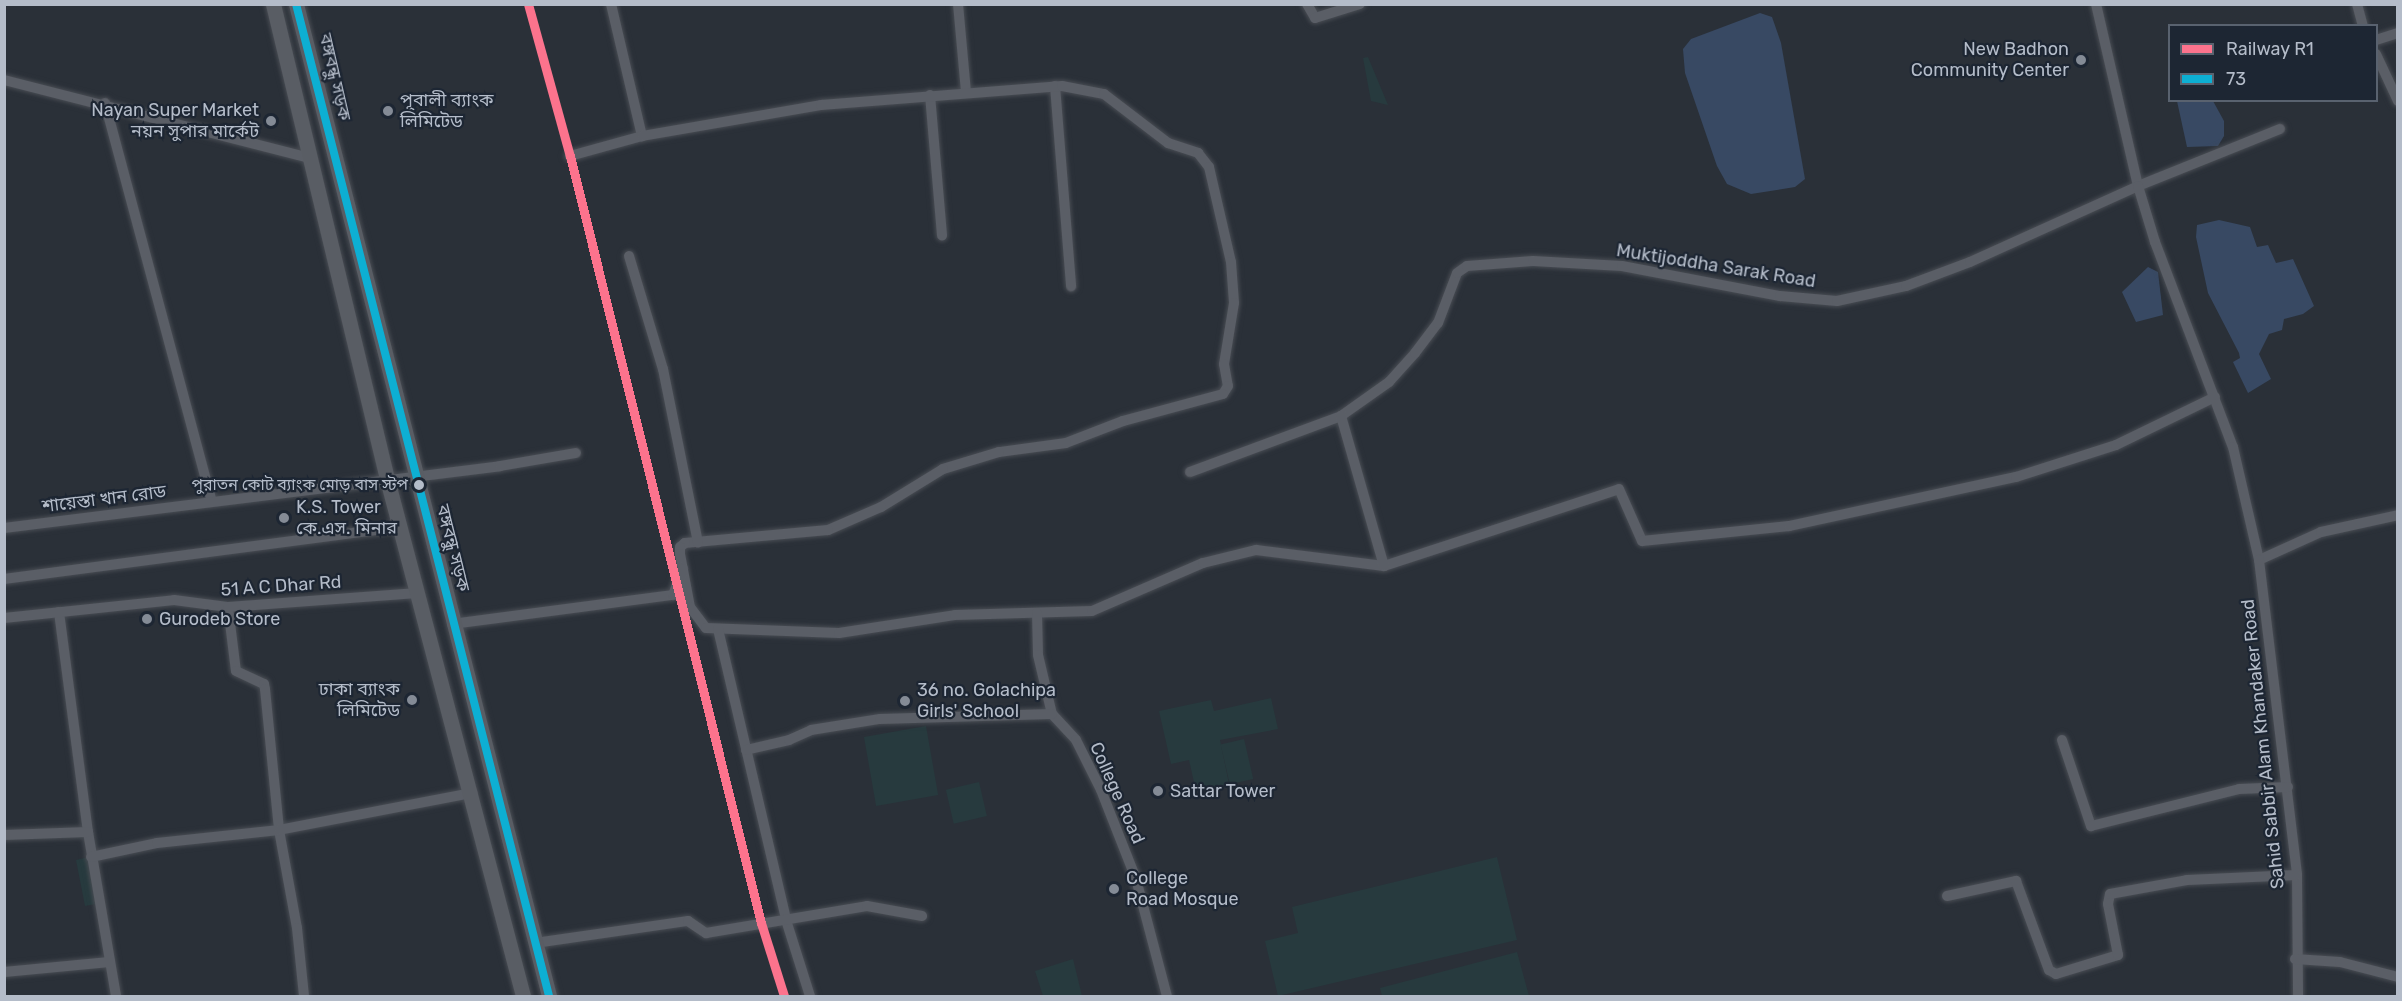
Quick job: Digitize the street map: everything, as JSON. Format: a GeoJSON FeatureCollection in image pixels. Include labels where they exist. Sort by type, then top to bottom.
{"type":"FeatureCollection","features":[{"type":"Feature","properties":{"kind":"main road"},"geometry":{"type":"LineString","coordinates":[[273,4],[399,527],[472,793],[523,996]]}},
{"type":"Feature","properties":{"kind":"main road","name":"বঙ্গবন্ধু সড়ক"},"geometry":{"type":"LineString","coordinates":[[296,4],[414,476],[549,996]]}},
{"type":"Feature","properties":{"kind":"street"},"geometry":{"type":"LineString","coordinates":[[611,4],[642,136]]}},
{"type":"Feature","properties":{"kind":"street"},"geometry":{"type":"LineString","coordinates":[[958,4],[966,92]]}},
{"type":"Feature","properties":{"kind":"street"},"geometry":{"type":"LineString","coordinates":[[1307,4],[1315,18],[1360,4]]}},
{"type":"Feature","properties":{"kind":"street","name":"Sahid Sabbir Alam Khandaker Road"},"geometry":{"type":"LineString","coordinates":[[2096,4],[2138,186],[2155,242],[2233,447],[2259,560],[2297,875],[2295,959],[2298,996]]}},
{"type":"Feature","properties":{"kind":"street"},"geometry":{"type":"LineString","coordinates":[[2357,4],[2362,24]]}},
{"type":"Feature","properties":{"kind":"street"},"geometry":{"type":"LineString","coordinates":[[2378,39],[2397,33]]}},
{"type":"Feature","properties":{"kind":"street"},"geometry":{"type":"LineString","coordinates":[[2378,58],[2397,101]]}},
{"type":"Feature","properties":{"kind":"street"},"geometry":{"type":"LineString","coordinates":[[4,80],[105,103],[310,158]]}},
{"type":"Feature","properties":{"kind":"street"},"geometry":{"type":"LineString","coordinates":[[570,156],[642,136],[821,105],[1055,86],[1104,93],[1168,143],[1198,153],[1209,167],[1231,262],[1234,303],[1224,364],[1228,386],[1223,394],[1123,421],[1066,443],[999,452],[943,469],[880,507],[828,530],[698,542],[680,547],[690,607],[706,628],[839,633],[955,615],[1092,611],[1203,563],[1256,550],[1384,567],[1619,489],[1642,541],[1789,526],[2016,477],[2116,445],[2215,398]]}},
{"type":"Feature","properties":{"kind":"street"},"geometry":{"type":"LineString","coordinates":[[1055,86],[1071,286]]}},
{"type":"Feature","properties":{"kind":"street"},"geometry":{"type":"LineString","coordinates":[[930,95],[942,235]]}},
{"type":"Feature","properties":{"kind":"street"},"geometry":{"type":"LineString","coordinates":[[105,103],[212,501]]}},
{"type":"Feature","properties":{"kind":"street","name":"Muktijoddha Sarak Road"},"geometry":{"type":"LineString","coordinates":[[1190,472],[1341,416],[1389,382],[1438,322],[1457,273],[1467,266],[1533,261],[1622,266],[1780,296],[1837,301],[1906,286],[1959,267],[2138,186],[2280,129]]}},
{"type":"Feature","properties":{"kind":"street"},"geometry":{"type":"LineString","coordinates":[[629,256],[663,369],[698,542]]}},
{"type":"Feature","properties":{"kind":"street"},"geometry":{"type":"LineString","coordinates":[[1341,416],[1384,567]]}},
{"type":"Feature","properties":{"kind":"street","name":"শায়েস্তা খান রোড"},"geometry":{"type":"LineString","coordinates":[[4,528],[576,453]]}},
{"type":"Feature","properties":{"kind":"street"},"geometry":{"type":"LineString","coordinates":[[2259,560],[2321,532],[2397,515]]}},
{"type":"Feature","properties":{"kind":"street"},"geometry":{"type":"LineString","coordinates":[[4,579],[399,527]]}},
{"type":"Feature","properties":{"kind":"street"},"geometry":{"type":"LineString","coordinates":[[453,624],[673,595],[683,569]]}},
{"type":"Feature","properties":{"kind":"street","name":"51 A C Dhar Rd"},"geometry":{"type":"LineString","coordinates":[[4,618],[174,600],[228,607],[417,593]]}},
{"type":"Feature","properties":{"kind":"street"},"geometry":{"type":"LineString","coordinates":[[228,607],[236,671],[264,684],[279,830],[297,928],[304,996]]}},
{"type":"Feature","properties":{"kind":"street"},"geometry":{"type":"LineString","coordinates":[[60,612],[87,831],[116,996]]}},
{"type":"Feature","properties":{"kind":"street"},"geometry":{"type":"LineString","coordinates":[[746,750],[789,740],[811,730],[880,719],[1052,714],[1038,655],[1037,613]]}},
{"type":"Feature","properties":{"kind":"street"},"geometry":{"type":"LineString","coordinates":[[718,629],[786,920],[810,996]]}},
{"type":"Feature","properties":{"kind":"street","name":"College Road"},"geometry":{"type":"LineString","coordinates":[[1052,714],[1076,740],[1101,790],[1136,879],[1167,996]]}},
{"type":"Feature","properties":{"kind":"street"},"geometry":{"type":"LineString","coordinates":[[2062,740],[2091,826],[2240,789],[2288,787]]}},
{"type":"Feature","properties":{"kind":"street"},"geometry":{"type":"LineString","coordinates":[[91,857],[157,843],[279,830],[472,793]]}},
{"type":"Feature","properties":{"kind":"street"},"geometry":{"type":"LineString","coordinates":[[4,835],[87,831]]}},
{"type":"Feature","properties":{"kind":"street"},"geometry":{"type":"LineString","coordinates":[[1947,896],[2016,881],[2049,970],[2056,974],[2118,955],[2108,904],[2110,894],[2187,880],[2297,875]]}},
{"type":"Feature","properties":{"kind":"street"},"geometry":{"type":"LineString","coordinates":[[535,943],[688,921],[706,933],[867,906],[922,916]]}},
{"type":"Feature","properties":{"kind":"street"},"geometry":{"type":"LineString","coordinates":[[2295,959],[2340,963],[2397,977]]}},
{"type":"Feature","properties":{"kind":"street"},"geometry":{"type":"LineString","coordinates":[[4,972],[110,962]]}},
{"type":"Feature","properties":{"kind":"green space"},"geometry":{"type":"Polygon","coordinates":[[[1368,57],[1388,105],[1371,101],[1363,58],[1368,57]]]}},
{"type":"Feature","properties":{"kind":"green space"},"geometry":{"type":"Polygon","coordinates":[[[1271,698],[1278,729],[1220,740],[1229,784],[1196,791],[1189,760],[1171,764],[1159,711],[1211,700],[1214,711],[1271,698]]]}},
{"type":"Feature","properties":{"kind":"green space"},"geometry":{"type":"Polygon","coordinates":[[[926,726],[938,795],[876,806],[864,737],[926,726]]]}},
{"type":"Feature","properties":{"kind":"green space"},"geometry":{"type":"Polygon","coordinates":[[[1244,739],[1253,779],[1230,784],[1221,744],[1244,739]]]}},
{"type":"Feature","properties":{"kind":"green space"},"geometry":{"type":"Polygon","coordinates":[[[979,782],[987,816],[954,824],[946,790],[979,782]]]}},
{"type":"Feature","properties":{"kind":"green space"},"geometry":{"type":"Polygon","coordinates":[[[89,857],[96,904],[85,906],[76,860],[89,857]]]}},
{"type":"Feature","properties":{"kind":"green space"},"geometry":{"type":"Polygon","coordinates":[[[1497,857],[1517,940],[1278,996],[1265,941],[1298,933],[1292,907],[1497,857]]]}},
{"type":"Feature","properties":{"kind":"green space"},"geometry":{"type":"Polygon","coordinates":[[[1517,952],[1529,996],[1382,996],[1380,988],[1517,952]]]}},
{"type":"Feature","properties":{"kind":"green space"},"geometry":{"type":"Polygon","coordinates":[[[1073,959],[1082,996],[1043,996],[1035,971],[1073,959]]]}},
{"type":"Feature","properties":{"kind":"water"},"geometry":{"type":"Polygon","coordinates":[[[1760,13],[1772,17],[1781,43],[1805,179],[1795,187],[1751,194],[1727,184],[1717,166],[1685,73],[1683,49],[1691,39],[1760,13]]]}},
{"type":"Feature","properties":{"kind":"water"},"geometry":{"type":"Polygon","coordinates":[[[2177,102],[2214,102],[2224,121],[2224,136],[2218,146],[2187,147],[2177,102]]]}},
{"type":"Feature","properties":{"kind":"water"},"geometry":{"type":"Polygon","coordinates":[[[2219,220],[2250,227],[2257,247],[2268,245],[2276,263],[2293,259],[2314,306],[2303,314],[2284,319],[2282,330],[2269,334],[2259,354],[2271,379],[2248,393],[2233,362],[2240,358],[2239,353],[2208,293],[2196,237],[2197,225],[2219,220]]]}},
{"type":"Feature","properties":{"kind":"water"},"geometry":{"type":"Polygon","coordinates":[[[2148,267],[2158,272],[2163,315],[2136,322],[2122,292],[2148,267]]]}},
{"type":"Feature","properties":{"kind":"rail line","name":"R1"},"geometry":{"type":"LineString","coordinates":[[528,4],[570,156],[761,923],[784,996]]}},
{"type":"Feature","properties":{"kind":"transit line","name":"73"},"geometry":{"type":"LineString","coordinates":[[296,4],[549,996]]}},
{"type":"Feature","properties":{"kind":"place","name":"New Badhon Community Center"},"geometry":{"type":"Point","coordinates":[2081,60]}},
{"type":"Feature","properties":{"kind":"place","name":"পূবালী ব্যাংক লিমিটেড"},"geometry":{"type":"Point","coordinates":[388,111]}},
{"type":"Feature","properties":{"kind":"place","name":"Nayan Super Market নয়ন সুপার মার্কেট"},"geometry":{"type":"Point","coordinates":[271,121]}},
{"type":"Feature","properties":{"kind":"place","name":"পুরাতন কোট ব্যাংক মোড় বাস স্টপ"},"geometry":{"type":"Point","coordinates":[419,485]}},
{"type":"Feature","properties":{"kind":"place","name":"K.S. Tower কে.এস. মিনার"},"geometry":{"type":"Point","coordinates":[284,518]}},
{"type":"Feature","properties":{"kind":"place","name":"Gurodeb Store"},"geometry":{"type":"Point","coordinates":[147,619]}},
{"type":"Feature","properties":{"kind":"place","name":"ঢাকা ব্যাংক লিমিটেড"},"geometry":{"type":"Point","coordinates":[412,700]}},
{"type":"Feature","properties":{"kind":"place","name":"36 no. Golachipa Girls' School"},"geometry":{"type":"Point","coordinates":[905,701]}},
{"type":"Feature","properties":{"kind":"place","name":"Sattar Tower"},"geometry":{"type":"Point","coordinates":[1158,791]}},
{"type":"Feature","properties":{"kind":"place","name":"College Road Mosque"},"geometry":{"type":"Point","coordinates":[1114,889]}}]}
